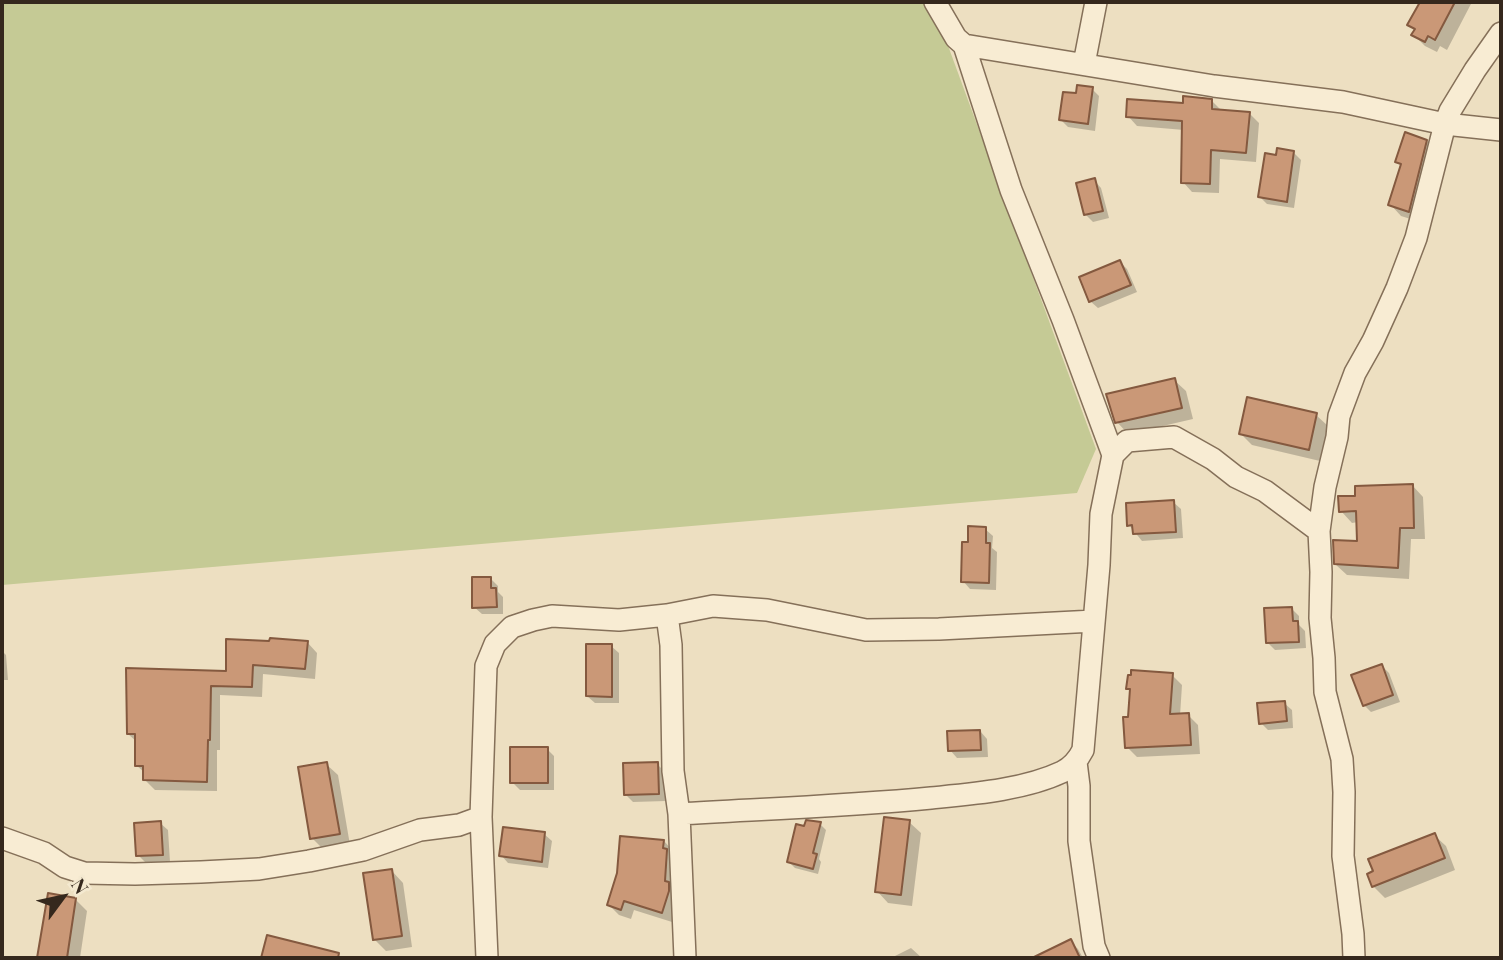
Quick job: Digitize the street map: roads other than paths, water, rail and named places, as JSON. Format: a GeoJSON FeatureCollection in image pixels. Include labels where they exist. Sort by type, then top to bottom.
{"type":"FeatureCollection","features":[{"type":"Feature","properties":{"kind":"street"},"geometry":{"type":"LineString","coordinates":[[679,814],[868,804],[973,793],[1033,783],[1063,772],[1076,762],[1083,750],[1101,514],[1112,455],[1063,320],[1011,190],[964,45],[956,37],[935,2]]}},
{"type":"Feature","properties":{"kind":"street"},"geometry":{"type":"LineString","coordinates":[[1084,64],[1096,2]]}},
{"type":"Feature","properties":{"kind":"street"},"geometry":{"type":"LineString","coordinates":[[1353,958],[1353,934],[1343,856],[1342,759],[1325,692],[1320,618],[1319,531],[1325,487],[1337,437],[1339,416],[1355,373],[1397,288],[1416,238],[1450,111],[1501,33]]}},
{"type":"Feature","properties":{"kind":"street"},"geometry":{"type":"LineString","coordinates":[[964,45],[1214,86],[1343,102],[1445,124],[1501,130]]}},
{"type":"Feature","properties":{"kind":"street"},"geometry":{"type":"LineString","coordinates":[[1112,455],[1127,441],[1174,437],[1236,477],[1265,491],[1319,531]]}},
{"type":"Feature","properties":{"kind":"street"},"geometry":{"type":"LineString","coordinates":[[487,958],[481,817],[486,666],[495,644],[512,627],[551,616],[619,620],[667,615],[713,606],[767,610],[866,630],[1094,621]]}},
{"type":"Feature","properties":{"kind":"street"},"geometry":{"type":"LineString","coordinates":[[667,615],[671,645],[673,771],[679,814],[685,958]]}},
{"type":"Feature","properties":{"kind":"street"},"geometry":{"type":"LineString","coordinates":[[1076,762],[1079,841],[1094,946],[1099,958]]}},
{"type":"Feature","properties":{"kind":"street"},"geometry":{"type":"LineString","coordinates":[[2,838],[44,853],[65,867],[84,873],[201,872],[260,869],[309,861],[363,850],[421,830],[459,825],[481,817]]}}]}
